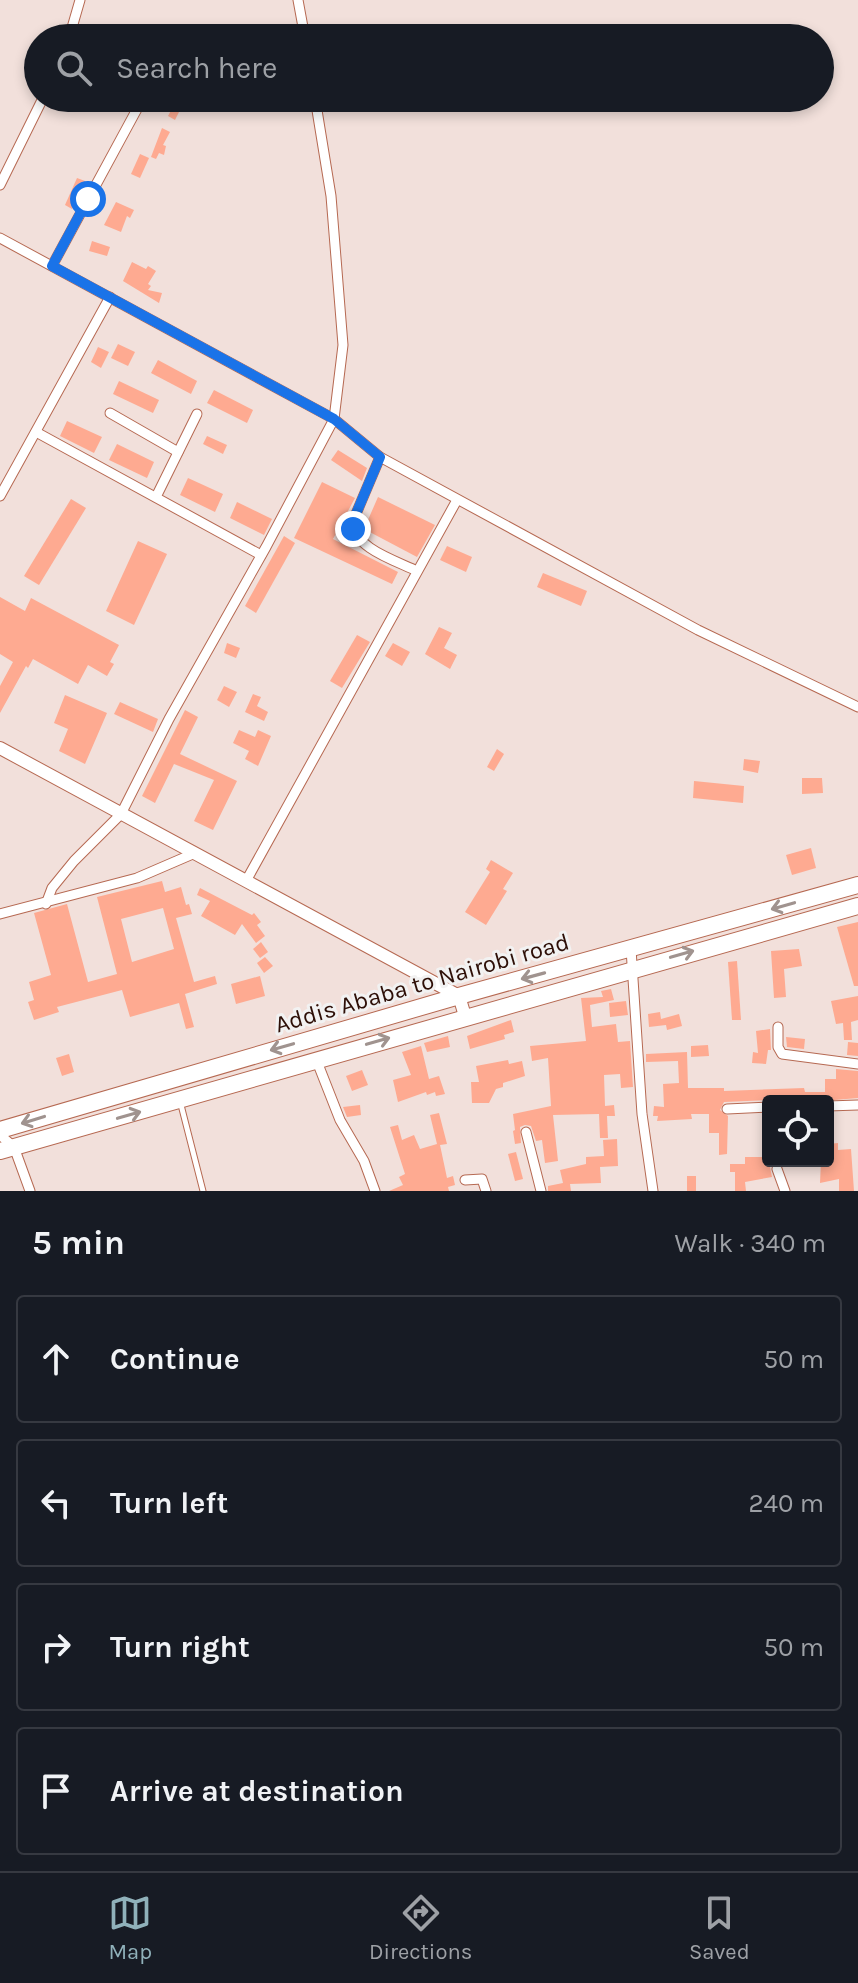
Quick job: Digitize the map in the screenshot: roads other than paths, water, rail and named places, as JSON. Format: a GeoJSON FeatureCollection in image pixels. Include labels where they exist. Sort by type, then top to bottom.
{"type":"FeatureCollection","features":[{"type":"Feature","properties":{"kind":"highway","name":"Addis Ababa to Nairobi road"},"geometry":{"type":"LineString","coordinates":[[0,1133],[459,996],[858,885]]}},
{"type":"Feature","properties":{"kind":"highway","name":"Addis Ababa to Nairobi road"},"geometry":{"type":"LineString","coordinates":[[7,1149],[858,906]]}},
{"type":"Feature","properties":{"kind":"main road"},"geometry":{"type":"LineString","coordinates":[[0,748],[459,996],[465,1016]]}},
{"type":"Feature","properties":{"kind":"street"},"geometry":{"type":"LineString","coordinates":[[73,24],[80,0]]}},
{"type":"Feature","properties":{"kind":"street"},"geometry":{"type":"LineString","coordinates":[[298,0],[302,24]]}},
{"type":"Feature","properties":{"kind":"street"},"geometry":{"type":"LineString","coordinates":[[0,185],[36,112]]}},
{"type":"Feature","properties":{"kind":"street"},"geometry":{"type":"LineString","coordinates":[[52,266],[135,112]]}},
{"type":"Feature","properties":{"kind":"street"},"geometry":{"type":"LineString","coordinates":[[46,904],[52,888],[74,861],[121,814],[186,688],[334,419],[343,345],[331,196],[317,112]]}},
{"type":"Feature","properties":{"kind":"street"},"geometry":{"type":"LineString","coordinates":[[0,238],[334,419],[380,457],[457,500],[698,630],[858,707]]}},
{"type":"Feature","properties":{"kind":"street"},"geometry":{"type":"LineString","coordinates":[[0,496],[110,297]]}},
{"type":"Feature","properties":{"kind":"street"},"geometry":{"type":"LineString","coordinates":[[110,413],[178,452]]}},
{"type":"Feature","properties":{"kind":"street"},"geometry":{"type":"LineString","coordinates":[[156,497],[197,414]]}},
{"type":"Feature","properties":{"kind":"street"},"geometry":{"type":"LineString","coordinates":[[36,432],[261,555]]}},
{"type":"Feature","properties":{"kind":"street"},"geometry":{"type":"LineString","coordinates":[[380,457],[353,521],[353,529],[361,542],[417,571]]}},
{"type":"Feature","properties":{"kind":"street"},"geometry":{"type":"LineString","coordinates":[[246,881],[457,500]]}},
{"type":"Feature","properties":{"kind":"street"},"geometry":{"type":"LineString","coordinates":[[0,914],[137,878],[195,853]]}},
{"type":"Feature","properties":{"kind":"street"},"geometry":{"type":"LineString","coordinates":[[631,949],[642,1114],[653,1191]]}},
{"type":"Feature","properties":{"kind":"street"},"geometry":{"type":"LineString","coordinates":[[778,1027],[778,1047],[782,1054],[858,1064]]}},
{"type":"Feature","properties":{"kind":"street"},"geometry":{"type":"LineString","coordinates":[[316,1059],[340,1120],[364,1161],[375,1191]]}},
{"type":"Feature","properties":{"kind":"street"},"geometry":{"type":"LineString","coordinates":[[834,1106],[858,1105]]}},
{"type":"Feature","properties":{"kind":"street"},"geometry":{"type":"LineString","coordinates":[[727,1109],[762,1107]]}},
{"type":"Feature","properties":{"kind":"street"},"geometry":{"type":"LineString","coordinates":[[526,1132],[541,1191]]}},
{"type":"Feature","properties":{"kind":"street"},"geometry":{"type":"LineString","coordinates":[[0,1133],[30,1191]]}},
{"type":"Feature","properties":{"kind":"street"},"geometry":{"type":"LineString","coordinates":[[777,1169],[785,1191]]}},
{"type":"Feature","properties":{"kind":"street"},"geometry":{"type":"LineString","coordinates":[[465,1180],[482,1179],[486,1191]]}},
{"type":"Feature","properties":{"kind":"lane"},"geometry":{"type":"LineString","coordinates":[[179,1100],[203,1191]]}}]}
